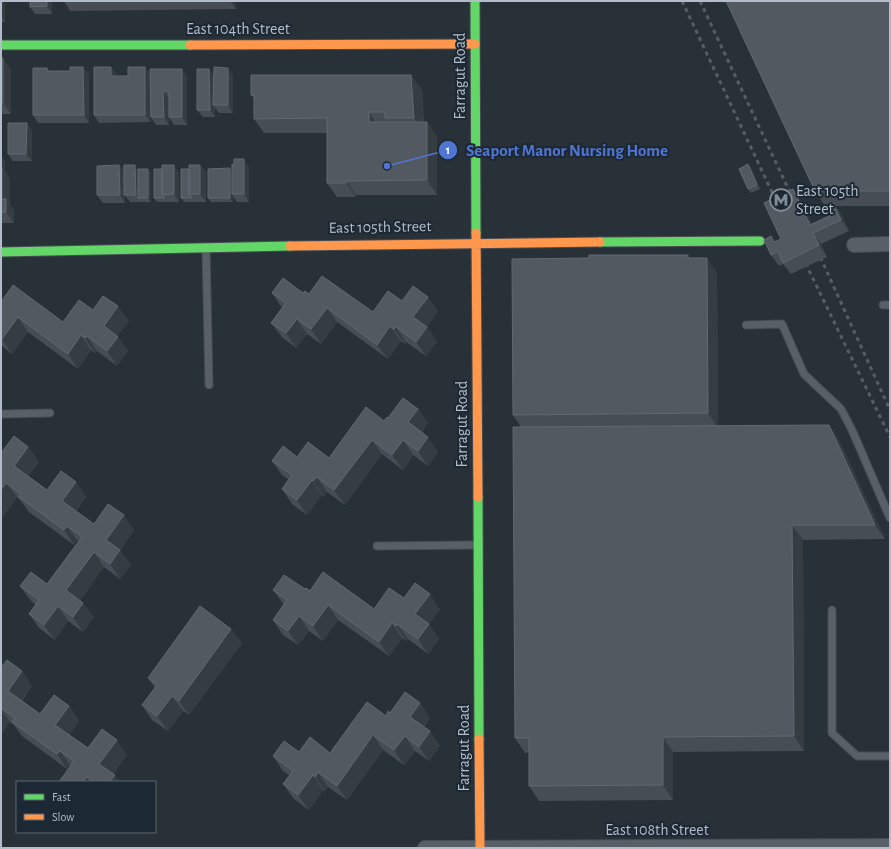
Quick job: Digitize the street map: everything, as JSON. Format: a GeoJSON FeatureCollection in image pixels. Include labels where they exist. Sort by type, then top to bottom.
{"type":"FeatureCollection","features":[{"type":"Feature","properties":{"kind":"street","name":"Farragut Road"},"geometry":{"type":"LineString","coordinates":[[475,1],[480,848]]}},
{"type":"Feature","properties":{"kind":"street","name":"East 104th Street"},"geometry":{"type":"LineString","coordinates":[[1,45],[475,44]]}},
{"type":"Feature","properties":{"kind":"street","name":"East 105th Street"},"geometry":{"type":"LineString","coordinates":[[1,252],[476,242],[760,241]]}},
{"type":"Feature","properties":{"kind":"street"},"geometry":{"type":"LineString","coordinates":[[854,246],[890,244]]}},
{"type":"Feature","properties":{"kind":"street","name":"East 108th Street"},"geometry":{"type":"LineString","coordinates":[[425,848],[890,846]]}},
{"type":"Feature","properties":{"kind":"lane"},"geometry":{"type":"LineString","coordinates":[[206,248],[209,385]]}},
{"type":"Feature","properties":{"kind":"lane"},"geometry":{"type":"LineString","coordinates":[[746,325],[782,324],[804,374],[841,409],[852,430],[890,518]]}},
{"type":"Feature","properties":{"kind":"lane"},"geometry":{"type":"LineString","coordinates":[[1,414],[50,413]]}},
{"type":"Feature","properties":{"kind":"lane"},"geometry":{"type":"LineString","coordinates":[[377,546],[478,545]]}},
{"type":"Feature","properties":{"kind":"lane"},"geometry":{"type":"LineString","coordinates":[[832,610],[832,733],[857,756],[890,756]]}},
{"type":"Feature","properties":{"kind":"building"},"geometry":{"type":"Polygon","coordinates":[[[30,1],[47,1],[47,6],[30,7],[30,1]]]}},
{"type":"Feature","properties":{"kind":"building"},"geometry":{"type":"Polygon","coordinates":[[[726,1],[890,1],[890,191],[815,191],[726,1]]]}},
{"type":"Feature","properties":{"kind":"building"},"geometry":{"type":"Polygon","coordinates":[[[1,58],[3,58],[3,103],[1,103],[1,58]]]}},
{"type":"Feature","properties":{"kind":"building"},"geometry":{"type":"Polygon","coordinates":[[[70,67],[83,67],[84,115],[33,115],[33,68],[47,68],[47,71],[70,71],[70,67]]]}},
{"type":"Feature","properties":{"kind":"building"},"geometry":{"type":"Polygon","coordinates":[[[94,67],[111,67],[111,76],[128,76],[128,67],[145,67],[145,115],[94,115],[94,67]]]}},
{"type":"Feature","properties":{"kind":"building"},"geometry":{"type":"Polygon","coordinates":[[[214,67],[228,68],[228,105],[213,105],[214,67]]]}},
{"type":"Feature","properties":{"kind":"building"},"geometry":{"type":"Polygon","coordinates":[[[150,69],[182,69],[182,117],[169,117],[169,91],[163,91],[164,117],[151,117],[150,69]]]}},
{"type":"Feature","properties":{"kind":"building"},"geometry":{"type":"Polygon","coordinates":[[[197,69],[209,69],[210,110],[197,110],[197,69]]]}},
{"type":"Feature","properties":{"kind":"building"},"geometry":{"type":"Polygon","coordinates":[[[251,75],[411,75],[414,118],[385,118],[385,112],[369,112],[369,122],[427,122],[427,180],[346,181],[346,183],[327,183],[327,118],[254,119],[254,95],[251,95],[251,75]]]}},
{"type":"Feature","properties":{"kind":"building"},"geometry":{"type":"Polygon","coordinates":[[[8,123],[27,123],[26,154],[8,154],[8,123]]]}},
{"type":"Feature","properties":{"kind":"building"},"geometry":{"type":"Polygon","coordinates":[[[234,159],[244,159],[244,194],[232,194],[232,164],[234,165],[234,159]]]}},
{"type":"Feature","properties":{"kind":"building"},"geometry":{"type":"Polygon","coordinates":[[[748,164],[757,185],[748,189],[739,169],[748,164]]]}},
{"type":"Feature","properties":{"kind":"building"},"geometry":{"type":"Polygon","coordinates":[[[119,165],[120,195],[97,195],[97,166],[119,165]]]}},
{"type":"Feature","properties":{"kind":"building"},"geometry":{"type":"Polygon","coordinates":[[[124,165],[135,165],[136,195],[124,195],[124,165]]]}},
{"type":"Feature","properties":{"kind":"building"},"geometry":{"type":"Polygon","coordinates":[[[162,165],[174,165],[174,194],[162,195],[162,165]]]}},
{"type":"Feature","properties":{"kind":"building"},"geometry":{"type":"Polygon","coordinates":[[[189,165],[200,165],[200,194],[189,194],[189,165]]]}},
{"type":"Feature","properties":{"kind":"building"},"geometry":{"type":"Polygon","coordinates":[[[1,168],[2,199],[6,199],[6,212],[1,212],[1,168]]]}},
{"type":"Feature","properties":{"kind":"building"},"geometry":{"type":"Polygon","coordinates":[[[230,168],[230,198],[208,198],[208,169],[230,168]]]}},
{"type":"Feature","properties":{"kind":"building"},"geometry":{"type":"Polygon","coordinates":[[[138,169],[148,169],[148,198],[138,198],[138,169]]]}},
{"type":"Feature","properties":{"kind":"building"},"geometry":{"type":"Polygon","coordinates":[[[154,169],[162,169],[162,195],[165,198],[154,198],[154,169]]]}},
{"type":"Feature","properties":{"kind":"building"},"geometry":{"type":"Polygon","coordinates":[[[181,169],[189,169],[189,194],[192,198],[181,198],[181,169]]]}},
{"type":"Feature","properties":{"kind":"building"},"geometry":{"type":"Polygon","coordinates":[[[793,189],[810,225],[831,215],[827,206],[833,203],[841,220],[813,233],[819,245],[783,263],[778,251],[771,255],[764,240],[771,236],[774,242],[781,239],[764,203],[793,189]]]}},
{"type":"Feature","properties":{"kind":"building"},"geometry":{"type":"Polygon","coordinates":[[[589,255],[688,255],[688,258],[707,258],[708,413],[513,415],[512,259],[589,258],[589,255]]]}},
{"type":"Feature","properties":{"kind":"building"},"geometry":{"type":"Polygon","coordinates":[[[322,276],[373,312],[388,291],[402,301],[413,286],[428,297],[413,317],[427,327],[416,342],[396,327],[394,329],[390,326],[377,345],[327,308],[311,329],[297,319],[286,333],[271,323],[286,303],[272,293],[283,278],[303,293],[305,291],[309,294],[322,276]]]}},
{"type":"Feature","properties":{"kind":"building"},"geometry":{"type":"Polygon","coordinates":[[[13,285],[63,322],[79,300],[93,310],[103,296],[118,306],[104,326],[118,337],[107,351],[87,336],[85,338],[81,335],[68,354],[18,317],[2,339],[1,302],[13,285]]]}},
{"type":"Feature","properties":{"kind":"building"},"geometry":{"type":"Polygon","coordinates":[[[403,398],[418,409],[408,422],[428,437],[418,451],[403,440],[392,455],[372,440],[334,490],[317,477],[313,481],[312,480],[297,500],[282,489],[292,475],[272,461],[283,446],[297,457],[308,442],[329,458],[366,407],[384,421],[403,398]]]}},
{"type":"Feature","properties":{"kind":"building"},"geometry":{"type":"Polygon","coordinates":[[[829,425],[875,525],[792,525],[794,736],[663,737],[663,785],[529,786],[529,738],[515,738],[513,427],[829,425]]]}},
{"type":"Feature","properties":{"kind":"building"},"geometry":{"type":"Polygon","coordinates":[[[14,436],[28,447],[14,466],[47,490],[61,471],[76,482],[62,501],[94,524],[108,504],[124,515],[106,540],[120,550],[110,564],[94,552],[66,590],[83,603],[73,617],[58,606],[44,625],[29,614],[39,600],[20,586],[31,572],[47,584],[82,537],[67,526],[64,530],[19,497],[21,494],[6,483],[1,490],[1,453],[14,436]]]}},
{"type":"Feature","properties":{"kind":"building"},"geometry":{"type":"Polygon","coordinates":[[[323,572],[374,609],[389,588],[404,598],[415,583],[430,594],[415,614],[429,624],[418,639],[397,624],[396,626],[392,623],[379,642],[328,605],[313,626],[299,616],[288,631],[273,620],[287,600],[273,590],[284,575],[310,591],[323,572]]]}},
{"type":"Feature","properties":{"kind":"building"},"geometry":{"type":"Polygon","coordinates":[[[200,606],[231,629],[179,701],[172,696],[157,716],[142,705],[157,685],[148,678],[200,606]]]}},
{"type":"Feature","properties":{"kind":"building"},"geometry":{"type":"Polygon","coordinates":[[[7,660],[22,671],[8,691],[40,714],[54,695],[69,706],[55,725],[88,748],[102,729],[117,740],[99,764],[115,775],[110,781],[93,781],[87,777],[84,781],[60,781],[74,761],[60,751],[57,754],[12,722],[15,718],[1,708],[1,668],[7,660]]]}},
{"type":"Feature","properties":{"kind":"building"},"geometry":{"type":"Polygon","coordinates":[[[405,692],[420,703],[410,717],[430,731],[419,747],[405,736],[394,750],[373,735],[337,786],[318,772],[315,777],[313,775],[298,795],[283,784],[293,771],[273,756],[284,741],[299,752],[310,737],[330,753],[367,702],[386,716],[388,711],[390,713],[405,692]]]}},
{"type":"Feature","properties":{"kind":"railway"},"geometry":{"type":"LineString","coordinates":[[682,1],[779,207]]}},
{"type":"Feature","properties":{"kind":"railway"},"geometry":{"type":"LineString","coordinates":[[700,1],[794,201]]}},
{"type":"Feature","properties":{"kind":"railway"},"geometry":{"type":"LineString","coordinates":[[817,250],[890,410]]}},
{"type":"Feature","properties":{"kind":"railway"},"geometry":{"type":"LineString","coordinates":[[802,256],[890,437]]}},
{"type":"Feature","properties":{"kind":"traffic: fast"},"geometry":{"type":"LineString","coordinates":[[475,1],[476,233]]}},
{"type":"Feature","properties":{"kind":"traffic: fast"},"geometry":{"type":"LineString","coordinates":[[1,45],[190,45]]}},
{"type":"Feature","properties":{"kind":"traffic: fast"},"geometry":{"type":"LineString","coordinates":[[600,242],[760,241]]}},
{"type":"Feature","properties":{"kind":"traffic: fast"},"geometry":{"type":"LineString","coordinates":[[1,252],[290,246]]}},
{"type":"Feature","properties":{"kind":"traffic: fast"},"geometry":{"type":"LineString","coordinates":[[478,497],[479,739]]}},
{"type":"Feature","properties":{"kind":"traffic: slow"},"geometry":{"type":"LineString","coordinates":[[190,45],[475,44]]}},
{"type":"Feature","properties":{"kind":"traffic: slow"},"geometry":{"type":"LineString","coordinates":[[476,233],[478,497]]}},
{"type":"Feature","properties":{"kind":"traffic: slow"},"geometry":{"type":"LineString","coordinates":[[290,246],[600,242]]}},
{"type":"Feature","properties":{"kind":"traffic: slow"},"geometry":{"type":"LineString","coordinates":[[479,739],[480,848]]}},
{"type":"Feature","properties":{"kind":"place","name":"Seaport Manor Nursing Home"},"geometry":{"type":"Point","coordinates":[387,166]}},
{"type":"Feature","properties":{"kind":"place","name":"East 105th Street"},"geometry":{"type":"Point","coordinates":[781,200]}}]}
